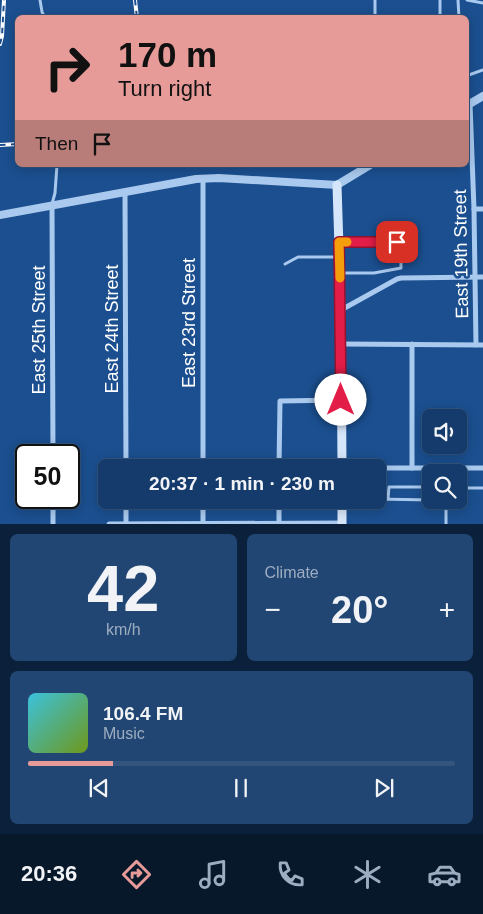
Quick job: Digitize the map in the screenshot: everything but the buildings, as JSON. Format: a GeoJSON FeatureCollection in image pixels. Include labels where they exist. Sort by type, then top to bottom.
{"type":"FeatureCollection","features":[{"type":"Feature","properties":{"kind":"main road"},"geometry":{"type":"LineString","coordinates":[[337,185],[341,310],[342,459]]}},
{"type":"Feature","properties":{"kind":"main road"},"geometry":{"type":"LineString","coordinates":[[342,509],[342,523]]}},
{"type":"Feature","properties":{"kind":"street"},"geometry":{"type":"LineString","coordinates":[[469,104],[483,96]]}},
{"type":"Feature","properties":{"kind":"street","name":"East 19th Street"},"geometry":{"type":"LineString","coordinates":[[469,135],[474,209],[476,344]]}},
{"type":"Feature","properties":{"kind":"street"},"geometry":{"type":"LineString","coordinates":[[0,215],[202,178],[337,185],[367,167]]}},
{"type":"Feature","properties":{"kind":"street","name":"East 23rd Street"},"geometry":{"type":"LineString","coordinates":[[202,178],[202,459]]}},
{"type":"Feature","properties":{"kind":"street","name":"East 24th Street"},"geometry":{"type":"LineString","coordinates":[[125,191],[126,459]]}},
{"type":"Feature","properties":{"kind":"street","name":"East 25th Street"},"geometry":{"type":"LineString","coordinates":[[52,205],[53,444]]}},
{"type":"Feature","properties":{"kind":"street"},"geometry":{"type":"LineString","coordinates":[[474,209],[483,209]]}},
{"type":"Feature","properties":{"kind":"street"},"geometry":{"type":"LineString","coordinates":[[341,310],[397,279],[483,277]]}},
{"type":"Feature","properties":{"kind":"street"},"geometry":{"type":"LineString","coordinates":[[341,344],[483,345]]}},
{"type":"Feature","properties":{"kind":"street"},"geometry":{"type":"LineString","coordinates":[[412,344],[412,468]]}},
{"type":"Feature","properties":{"kind":"street"},"geometry":{"type":"LineString","coordinates":[[279,459],[280,401],[341,400]]}},
{"type":"Feature","properties":{"kind":"street"},"geometry":{"type":"LineString","coordinates":[[386,468],[483,468]]}},
{"type":"Feature","properties":{"kind":"street"},"geometry":{"type":"LineString","coordinates":[[53,509],[53,524]]}},
{"type":"Feature","properties":{"kind":"street"},"geometry":{"type":"LineString","coordinates":[[126,509],[126,524]]}},
{"type":"Feature","properties":{"kind":"street"},"geometry":{"type":"LineString","coordinates":[[202,509],[202,524]]}},
{"type":"Feature","properties":{"kind":"street"},"geometry":{"type":"LineString","coordinates":[[279,509],[279,523]]}},
{"type":"Feature","properties":{"kind":"street"},"geometry":{"type":"LineString","coordinates":[[109,524],[342,523]]}},
{"type":"Feature","properties":{"kind":"lane"},"geometry":{"type":"LineString","coordinates":[[40,0],[44,15]]}},
{"type":"Feature","properties":{"kind":"lane"},"geometry":{"type":"LineString","coordinates":[[375,0],[375,15]]}},
{"type":"Feature","properties":{"kind":"lane"},"geometry":{"type":"LineString","coordinates":[[440,0],[440,15]]}},
{"type":"Feature","properties":{"kind":"lane"},"geometry":{"type":"LineString","coordinates":[[458,0],[459,15]]}},
{"type":"Feature","properties":{"kind":"lane"},"geometry":{"type":"LineString","coordinates":[[467,0],[483,3]]}},
{"type":"Feature","properties":{"kind":"lane"},"geometry":{"type":"LineString","coordinates":[[469,75],[483,70]]}},
{"type":"Feature","properties":{"kind":"lane"},"geometry":{"type":"LineString","coordinates":[[52,205],[57,167]]}},
{"type":"Feature","properties":{"kind":"lane"},"geometry":{"type":"LineString","coordinates":[[339,242],[397,242],[401,246],[401,268],[374,273],[340,273]]}},
{"type":"Feature","properties":{"kind":"lane"},"geometry":{"type":"LineString","coordinates":[[285,264],[298,257],[340,257]]}},
{"type":"Feature","properties":{"kind":"lane"},"geometry":{"type":"LineString","coordinates":[[422,487],[389,487],[388,499],[422,500]]}},
{"type":"Feature","properties":{"kind":"lane"},"geometry":{"type":"LineString","coordinates":[[467,488],[483,488]]}},
{"type":"Feature","properties":{"kind":"lane"},"geometry":{"type":"LineString","coordinates":[[446,509],[446,524]]}},
{"type":"Feature","properties":{"kind":"railway"},"geometry":{"type":"LineString","coordinates":[[0,44],[4,0]]}},
{"type":"Feature","properties":{"kind":"railway"},"geometry":{"type":"LineString","coordinates":[[135,0],[137,15]]}},
{"type":"Feature","properties":{"kind":"railway"},"geometry":{"type":"LineString","coordinates":[[0,145],[15,144]]}},
{"type":"Feature","properties":{"kind":"slow traffic"},"geometry":{"type":"LineString","coordinates":[[340,278],[339,242],[347,242]]}},
{"type":"Feature","properties":{"kind":"route"},"geometry":{"type":"LineString","coordinates":[[341,400],[339,242],[397,242]]}}]}
